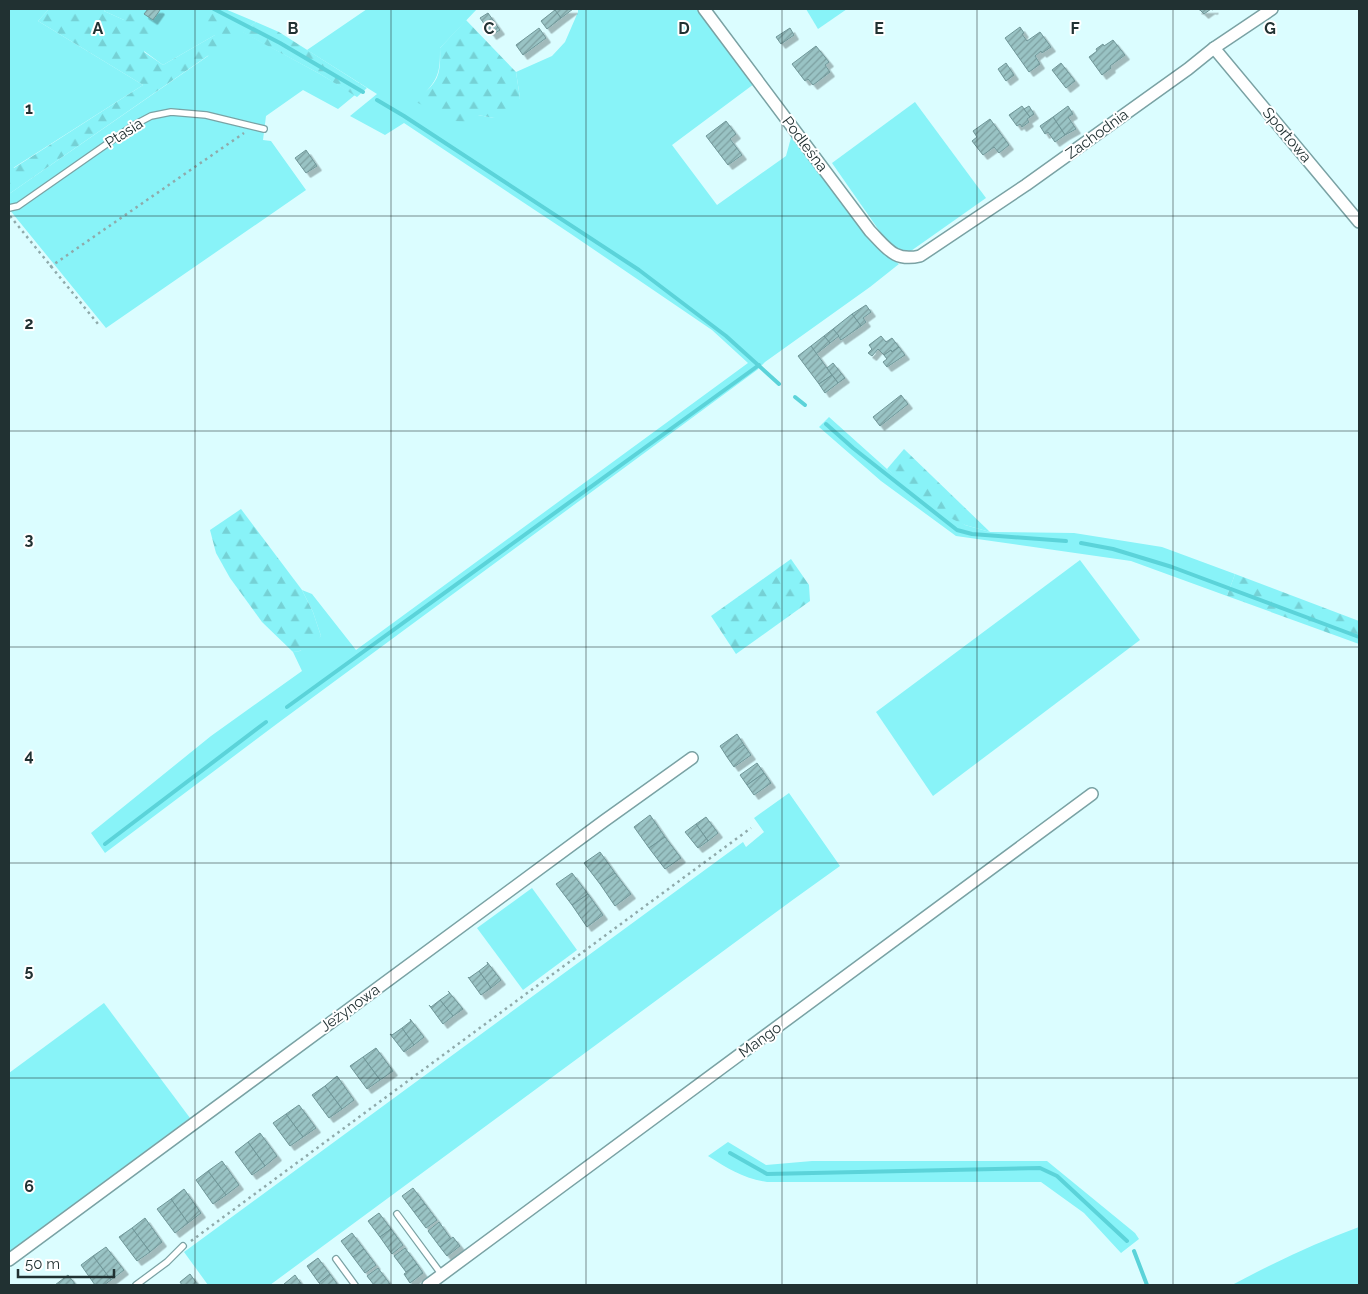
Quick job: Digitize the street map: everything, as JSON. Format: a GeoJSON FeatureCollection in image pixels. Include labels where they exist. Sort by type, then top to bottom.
{"type":"FeatureCollection","features":[{"type":"Feature","properties":{"kind":"street","name":"Podleśna"},"geometry":{"type":"LineString","coordinates":[[704,9],[870,231],[890,251],[902,258],[920,256]]}},
{"type":"Feature","properties":{"kind":"street","name":"Zachodnia"},"geometry":{"type":"LineString","coordinates":[[920,256],[1026,185],[1214,48],[1272,9]]}},
{"type":"Feature","properties":{"kind":"street","name":"Sportowa"},"geometry":{"type":"LineString","coordinates":[[1214,48],[1359,222]]}},
{"type":"Feature","properties":{"kind":"street","name":"Jeżynowa"},"geometry":{"type":"LineString","coordinates":[[9,1260],[692,758]]}},
{"type":"Feature","properties":{"kind":"street","name":"Mango"},"geometry":{"type":"LineString","coordinates":[[428,1285],[1092,794]]}},
{"type":"Feature","properties":{"kind":"lane","name":"Ptasia"},"geometry":{"type":"LineString","coordinates":[[9,208],[18,206],[151,116],[171,112],[206,115],[264,129]]}},
{"type":"Feature","properties":{"kind":"lane"},"geometry":{"type":"LineString","coordinates":[[397,1214],[442,1275]]}},
{"type":"Feature","properties":{"kind":"lane"},"geometry":{"type":"LineString","coordinates":[[136,1285],[167,1262],[183,1246]]}},
{"type":"Feature","properties":{"kind":"lane"},"geometry":{"type":"LineString","coordinates":[[336,1259],[355,1285]]}},
{"type":"Feature","properties":{"kind":"path"},"geometry":{"type":"LineString","coordinates":[[50,267],[255,126]]}},
{"type":"Feature","properties":{"kind":"path"},"geometry":{"type":"LineString","coordinates":[[9,214],[98,324]]}},
{"type":"Feature","properties":{"kind":"path"},"geometry":{"type":"LineString","coordinates":[[183,1246],[751,828]]}},
{"type":"Feature","properties":{"kind":"green space"},"geometry":{"type":"Polygon","coordinates":[[[9,9],[49,9],[38,21],[143,85],[13,168],[9,162],[9,9]]]}},
{"type":"Feature","properties":{"kind":"green space"},"geometry":{"type":"Polygon","coordinates":[[[49,9],[106,9],[104,11],[124,20],[128,13],[137,13],[151,31],[144,52],[163,65],[215,35],[199,21],[212,13],[242,32],[9,194],[9,162],[14,168],[143,85],[38,21],[49,9]]]}},
{"type":"Feature","properties":{"kind":"green space"},"geometry":{"type":"Polygon","coordinates":[[[106,9],[225,9],[256,22],[243,32],[355,95],[338,109],[303,90],[266,116],[263,140],[271,141],[306,190],[106,328],[9,209],[9,194],[208,56],[215,35],[163,65],[144,51],[124,20],[104,11],[106,9]]]}},
{"type":"Feature","properties":{"kind":"green space"},"geometry":{"type":"Polygon","coordinates":[[[367,9],[477,9],[440,48],[438,72],[434,82],[425,93],[478,115],[494,118],[520,98],[516,72],[552,56],[565,42],[578,9],[697,9],[754,84],[672,145],[717,205],[786,156],[792,134],[880,250],[899,264],[105,853],[91,833],[211,736],[302,671],[293,652],[300,651],[321,636],[313,612],[302,590],[312,594],[356,650],[748,363],[712,330],[404,123],[385,135],[350,116],[377,94],[307,50],[367,9]]]}},
{"type":"Feature","properties":{"kind":"green space"},"geometry":{"type":"Polygon","coordinates":[[[806,9],[847,9],[818,29],[806,9]]]}},
{"type":"Feature","properties":{"kind":"green space"},"geometry":{"type":"Polygon","coordinates":[[[466,20],[516,72],[520,98],[511,116],[494,118],[478,115],[465,122],[454,121],[414,101],[433,84],[439,73],[440,48],[466,20]]]}},
{"type":"Feature","properties":{"kind":"green space"},"geometry":{"type":"Polygon","coordinates":[[[256,22],[279,32],[367,88],[357,97],[320,74],[242,32],[256,22]]]}},
{"type":"Feature","properties":{"kind":"green space"},"geometry":{"type":"Polygon","coordinates":[[[915,102],[986,198],[908,253],[899,250],[885,239],[832,163],[915,102]]]}},
{"type":"Feature","properties":{"kind":"green space"},"geometry":{"type":"Polygon","coordinates":[[[829,417],[887,469],[965,525],[990,532],[1074,533],[1162,547],[1235,574],[1227,596],[1131,561],[956,536],[881,481],[819,427],[829,417]]]}},
{"type":"Feature","properties":{"kind":"green space"},"geometry":{"type":"Polygon","coordinates":[[[904,449],[990,532],[965,525],[948,517],[887,469],[904,449]]]}},
{"type":"Feature","properties":{"kind":"green space"},"geometry":{"type":"Polygon","coordinates":[[[241,509],[302,590],[313,612],[321,636],[305,649],[293,652],[262,622],[230,578],[216,553],[210,530],[241,509]]]}},
{"type":"Feature","properties":{"kind":"green space"},"geometry":{"type":"Polygon","coordinates":[[[791,559],[809,585],[810,601],[736,654],[711,616],[791,559]]]}},
{"type":"Feature","properties":{"kind":"green space"},"geometry":{"type":"Polygon","coordinates":[[[1080,560],[1140,640],[933,796],[876,712],[1080,560]]]}},
{"type":"Feature","properties":{"kind":"green space"},"geometry":{"type":"Polygon","coordinates":[[[1235,574],[1359,621],[1359,644],[1227,596],[1235,574]]]}},
{"type":"Feature","properties":{"kind":"green space"},"geometry":{"type":"Polygon","coordinates":[[[789,793],[840,866],[270,1285],[208,1285],[184,1252],[743,842],[746,847],[764,832],[754,818],[789,793]]]}},
{"type":"Feature","properties":{"kind":"green space"},"geometry":{"type":"Polygon","coordinates":[[[532,888],[577,950],[523,990],[477,928],[532,888]]]}},
{"type":"Feature","properties":{"kind":"green space"},"geometry":{"type":"Polygon","coordinates":[[[104,1003],[190,1118],[9,1252],[9,1073],[104,1003]]]}},
{"type":"Feature","properties":{"kind":"green space"},"geometry":{"type":"Polygon","coordinates":[[[728,1142],[766,1165],[812,1161],[1047,1161],[1135,1233],[1139,1239],[1121,1253],[1084,1213],[1041,1182],[767,1182],[729,1169],[708,1156],[728,1142]]]}},
{"type":"Feature","properties":{"kind":"green space"},"geometry":{"type":"Polygon","coordinates":[[[1359,1227],[1359,1285],[1232,1285],[1294,1254],[1359,1227]]]}},
{"type":"Feature","properties":{"kind":"building"},"geometry":{"type":"Polygon","coordinates":[[[148,9],[160,10],[153,20],[144,14],[148,9]]]}},
{"type":"Feature","properties":{"kind":"building"},"geometry":{"type":"Polygon","coordinates":[[[553,9],[573,9],[561,18],[553,9]]]}},
{"type":"Feature","properties":{"kind":"building"},"geometry":{"type":"Polygon","coordinates":[[[1197,9],[1211,9],[1204,14],[1197,9]]]}},
{"type":"Feature","properties":{"kind":"building"},"geometry":{"type":"Polygon","coordinates":[[[555,10],[561,18],[547,29],[541,21],[555,10]]]}},
{"type":"Feature","properties":{"kind":"building"},"geometry":{"type":"Polygon","coordinates":[[[488,13],[500,30],[492,35],[480,18],[488,13]]]}},
{"type":"Feature","properties":{"kind":"building"},"geometry":{"type":"Polygon","coordinates":[[[1020,27],[1027,41],[1040,32],[1051,47],[1035,56],[1040,64],[1029,72],[1005,38],[1020,27]]]}},
{"type":"Feature","properties":{"kind":"building"},"geometry":{"type":"Polygon","coordinates":[[[539,28],[546,38],[523,55],[516,45],[539,28]]]}},
{"type":"Feature","properties":{"kind":"building"},"geometry":{"type":"Polygon","coordinates":[[[790,28],[794,35],[781,44],[776,37],[790,28]]]}},
{"type":"Feature","properties":{"kind":"building"},"geometry":{"type":"Polygon","coordinates":[[[1113,40],[1125,55],[1110,66],[1111,68],[1102,75],[1089,57],[1103,44],[1104,46],[1113,40]]]}},
{"type":"Feature","properties":{"kind":"building"},"geometry":{"type":"Polygon","coordinates":[[[816,46],[829,62],[825,65],[830,72],[813,85],[808,79],[805,81],[792,64],[816,46]]]}},
{"type":"Feature","properties":{"kind":"building"},"geometry":{"type":"Polygon","coordinates":[[[1006,63],[1014,75],[1006,81],[998,69],[1006,63]]]}},
{"type":"Feature","properties":{"kind":"building"},"geometry":{"type":"Polygon","coordinates":[[[1061,63],[1075,81],[1066,88],[1052,70],[1061,63]]]}},
{"type":"Feature","properties":{"kind":"building"},"geometry":{"type":"Polygon","coordinates":[[[1022,106],[1030,117],[1027,119],[1029,122],[1022,127],[1020,124],[1017,126],[1009,115],[1022,106]]]}},
{"type":"Feature","properties":{"kind":"building"},"geometry":{"type":"Polygon","coordinates":[[[1029,106],[1034,114],[1030,117],[1024,109],[1029,106]]]}},
{"type":"Feature","properties":{"kind":"building"},"geometry":{"type":"Polygon","coordinates":[[[1068,106],[1073,114],[1068,117],[1076,129],[1065,135],[1053,117],[1068,106]]]}},
{"type":"Feature","properties":{"kind":"building"},"geometry":{"type":"Polygon","coordinates":[[[1053,117],[1065,135],[1055,142],[1048,132],[1045,134],[1040,126],[1053,117]]]}},
{"type":"Feature","properties":{"kind":"building"},"geometry":{"type":"Polygon","coordinates":[[[990,119],[1009,145],[999,153],[994,147],[983,155],[972,141],[977,137],[973,131],[990,119]]]}},
{"type":"Feature","properties":{"kind":"building"},"geometry":{"type":"Polygon","coordinates":[[[726,121],[736,134],[730,139],[742,155],[728,165],[706,136],[726,121]]]}},
{"type":"Feature","properties":{"kind":"building"},"geometry":{"type":"Polygon","coordinates":[[[306,150],[317,166],[306,173],[295,158],[306,150]]]}},
{"type":"Feature","properties":{"kind":"building"},"geometry":{"type":"Polygon","coordinates":[[[866,305],[871,312],[863,318],[866,322],[861,326],[852,314],[866,305]]]}},
{"type":"Feature","properties":{"kind":"building"},"geometry":{"type":"Polygon","coordinates":[[[852,314],[861,326],[841,340],[833,329],[852,314]]]}},
{"type":"Feature","properties":{"kind":"building"},"geometry":{"type":"Polygon","coordinates":[[[833,329],[839,336],[830,343],[824,336],[833,329]]]}},
{"type":"Feature","properties":{"kind":"building"},"geometry":{"type":"Polygon","coordinates":[[[824,336],[830,343],[816,354],[811,346],[824,336]]]}},
{"type":"Feature","properties":{"kind":"building"},"geometry":{"type":"Polygon","coordinates":[[[881,336],[886,342],[892,338],[899,347],[884,355],[878,349],[872,356],[868,353],[872,349],[869,345],[881,336]]]}},
{"type":"Feature","properties":{"kind":"building"},"geometry":{"type":"Polygon","coordinates":[[[811,346],[832,375],[819,384],[798,356],[811,346]]]}},
{"type":"Feature","properties":{"kind":"building"},"geometry":{"type":"Polygon","coordinates":[[[899,347],[905,355],[887,367],[883,362],[887,359],[884,355],[899,347]]]}},
{"type":"Feature","properties":{"kind":"building"},"geometry":{"type":"Polygon","coordinates":[[[833,363],[845,378],[838,383],[827,368],[833,363]]]}},
{"type":"Feature","properties":{"kind":"building"},"geometry":{"type":"Polygon","coordinates":[[[832,375],[838,383],[825,393],[819,384],[832,375]]]}},
{"type":"Feature","properties":{"kind":"building"},"geometry":{"type":"Polygon","coordinates":[[[901,395],[908,404],[880,426],[873,417],[901,395]]]}},
{"type":"Feature","properties":{"kind":"building"},"geometry":{"type":"Polygon","coordinates":[[[737,734],[744,745],[727,757],[720,746],[737,734]]]}},
{"type":"Feature","properties":{"kind":"building"},"geometry":{"type":"Polygon","coordinates":[[[744,745],[751,755],[734,767],[727,757],[744,745]]]}},
{"type":"Feature","properties":{"kind":"building"},"geometry":{"type":"Polygon","coordinates":[[[757,763],[764,773],[747,785],[740,775],[757,763]]]}},
{"type":"Feature","properties":{"kind":"building"},"geometry":{"type":"Polygon","coordinates":[[[764,773],[771,783],[754,795],[747,785],[764,773]]]}},
{"type":"Feature","properties":{"kind":"building"},"geometry":{"type":"Polygon","coordinates":[[[650,815],[665,837],[649,848],[634,827],[650,815]]]}},
{"type":"Feature","properties":{"kind":"building"},"geometry":{"type":"Polygon","coordinates":[[[706,817],[718,833],[708,841],[696,824],[706,817]]]}},
{"type":"Feature","properties":{"kind":"building"},"geometry":{"type":"Polygon","coordinates":[[[696,824],[708,841],[698,848],[685,832],[696,824]]]}},
{"type":"Feature","properties":{"kind":"building"},"geometry":{"type":"Polygon","coordinates":[[[665,837],[681,858],[665,869],[649,848],[665,837]]]}},
{"type":"Feature","properties":{"kind":"building"},"geometry":{"type":"Polygon","coordinates":[[[600,852],[615,873],[600,884],[584,863],[600,852]]]}},
{"type":"Feature","properties":{"kind":"building"},"geometry":{"type":"Polygon","coordinates":[[[572,873],[588,894],[572,905],[556,884],[572,873]]]}},
{"type":"Feature","properties":{"kind":"building"},"geometry":{"type":"Polygon","coordinates":[[[615,873],[631,894],[615,906],[600,884],[615,873]]]}},
{"type":"Feature","properties":{"kind":"building"},"geometry":{"type":"Polygon","coordinates":[[[588,894],[603,915],[587,927],[572,905],[588,894]]]}},
{"type":"Feature","properties":{"kind":"building"},"geometry":{"type":"Polygon","coordinates":[[[487,962],[501,980],[491,988],[479,971],[488,964],[487,962]]]}},
{"type":"Feature","properties":{"kind":"building"},"geometry":{"type":"Polygon","coordinates":[[[479,971],[491,988],[481,995],[468,977],[479,971]]]}},
{"type":"Feature","properties":{"kind":"building"},"geometry":{"type":"Polygon","coordinates":[[[450,993],[463,1009],[453,1016],[440,1000],[450,993]]]}},
{"type":"Feature","properties":{"kind":"building"},"geometry":{"type":"Polygon","coordinates":[[[440,1000],[453,1016],[443,1024],[429,1005],[431,1007],[440,1000]]]}},
{"type":"Feature","properties":{"kind":"building"},"geometry":{"type":"Polygon","coordinates":[[[410,1019],[424,1037],[414,1045],[402,1028],[411,1021],[410,1019]]]}},
{"type":"Feature","properties":{"kind":"building"},"geometry":{"type":"Polygon","coordinates":[[[402,1028],[414,1045],[404,1052],[390,1034],[392,1035],[402,1028]]]}},
{"type":"Feature","properties":{"kind":"building"},"geometry":{"type":"Polygon","coordinates":[[[376,1048],[393,1071],[380,1080],[363,1057],[376,1048]]]}},
{"type":"Feature","properties":{"kind":"building"},"geometry":{"type":"Polygon","coordinates":[[[363,1057],[380,1080],[367,1089],[350,1066],[363,1057]]]}},
{"type":"Feature","properties":{"kind":"building"},"geometry":{"type":"Polygon","coordinates":[[[337,1076],[354,1100],[342,1109],[325,1086],[337,1076]]]}},
{"type":"Feature","properties":{"kind":"building"},"geometry":{"type":"Polygon","coordinates":[[[325,1086],[342,1109],[329,1118],[312,1095],[325,1086]]]}},
{"type":"Feature","properties":{"kind":"building"},"geometry":{"type":"Polygon","coordinates":[[[299,1105],[316,1128],[303,1137],[286,1114],[299,1105]]]}},
{"type":"Feature","properties":{"kind":"building"},"geometry":{"type":"Polygon","coordinates":[[[286,1114],[303,1137],[290,1146],[273,1123],[286,1114]]]}},
{"type":"Feature","properties":{"kind":"building"},"geometry":{"type":"Polygon","coordinates":[[[260,1133],[277,1156],[265,1166],[248,1142],[260,1133]]]}},
{"type":"Feature","properties":{"kind":"building"},"geometry":{"type":"Polygon","coordinates":[[[248,1142],[265,1166],[252,1175],[235,1152],[248,1142]]]}},
{"type":"Feature","properties":{"kind":"building"},"geometry":{"type":"Polygon","coordinates":[[[222,1161],[239,1185],[226,1195],[208,1171],[222,1161]]]}},
{"type":"Feature","properties":{"kind":"building"},"geometry":{"type":"Polygon","coordinates":[[[208,1171],[226,1195],[213,1204],[196,1180],[208,1171]]]}},
{"type":"Feature","properties":{"kind":"building"},"geometry":{"type":"Polygon","coordinates":[[[413,1188],[425,1204],[414,1212],[402,1196],[413,1188]]]}},
{"type":"Feature","properties":{"kind":"building"},"geometry":{"type":"Polygon","coordinates":[[[184,1189],[201,1213],[188,1223],[171,1199],[184,1189]]]}},
{"type":"Feature","properties":{"kind":"building"},"geometry":{"type":"Polygon","coordinates":[[[171,1199],[188,1223],[175,1233],[157,1209],[171,1199]]]}},
{"type":"Feature","properties":{"kind":"building"},"geometry":{"type":"Polygon","coordinates":[[[425,1204],[437,1220],[426,1228],[414,1212],[425,1204]]]}},
{"type":"Feature","properties":{"kind":"building"},"geometry":{"type":"Polygon","coordinates":[[[379,1213],[391,1229],[380,1237],[368,1221],[379,1213]]]}},
{"type":"Feature","properties":{"kind":"building"},"geometry":{"type":"Polygon","coordinates":[[[145,1218],[162,1242],[150,1252],[132,1228],[145,1218]]]}},
{"type":"Feature","properties":{"kind":"building"},"geometry":{"type":"Polygon","coordinates":[[[439,1222],[451,1239],[440,1247],[428,1231],[439,1222]]]}},
{"type":"Feature","properties":{"kind":"building"},"geometry":{"type":"Polygon","coordinates":[[[132,1228],[150,1252],[137,1261],[119,1237],[132,1228]]]}},
{"type":"Feature","properties":{"kind":"building"},"geometry":{"type":"Polygon","coordinates":[[[391,1229],[403,1245],[392,1254],[380,1237],[391,1229]]]}},
{"type":"Feature","properties":{"kind":"building"},"geometry":{"type":"Polygon","coordinates":[[[352,1233],[364,1249],[353,1257],[341,1241],[352,1233]]]}},
{"type":"Feature","properties":{"kind":"building"},"geometry":{"type":"Polygon","coordinates":[[[453,1237],[460,1246],[447,1256],[440,1247],[453,1237]]]}},
{"type":"Feature","properties":{"kind":"building"},"geometry":{"type":"Polygon","coordinates":[[[106,1247],[124,1270],[111,1280],[93,1256],[106,1247]]]}},
{"type":"Feature","properties":{"kind":"building"},"geometry":{"type":"Polygon","coordinates":[[[405,1248],[417,1264],[406,1272],[394,1256],[405,1248]]]}},
{"type":"Feature","properties":{"kind":"building"},"geometry":{"type":"Polygon","coordinates":[[[364,1249],[376,1265],[365,1273],[353,1257],[364,1249]]]}},
{"type":"Feature","properties":{"kind":"building"},"geometry":{"type":"Polygon","coordinates":[[[93,1256],[111,1280],[104,1285],[95,1285],[81,1265],[93,1256]]]}},
{"type":"Feature","properties":{"kind":"building"},"geometry":{"type":"Polygon","coordinates":[[[318,1258],[330,1274],[319,1283],[307,1266],[318,1258]]]}},
{"type":"Feature","properties":{"kind":"building"},"geometry":{"type":"Polygon","coordinates":[[[417,1264],[423,1273],[410,1283],[404,1274],[417,1264]]]}},
{"type":"Feature","properties":{"kind":"building"},"geometry":{"type":"Polygon","coordinates":[[[378,1268],[389,1285],[374,1285],[367,1276],[378,1268]]]}},
{"type":"Feature","properties":{"kind":"building"},"geometry":{"type":"Polygon","coordinates":[[[190,1274],[198,1285],[182,1285],[180,1282],[190,1274]]]}},
{"type":"Feature","properties":{"kind":"building"},"geometry":{"type":"Polygon","coordinates":[[[330,1274],[338,1285],[321,1285],[319,1283],[330,1274]]]}},
{"type":"Feature","properties":{"kind":"building"},"geometry":{"type":"Polygon","coordinates":[[[68,1275],[76,1285],[55,1285],[68,1275]]]}},
{"type":"Feature","properties":{"kind":"building"},"geometry":{"type":"Polygon","coordinates":[[[295,1275],[302,1285],[284,1284],[295,1275]]]}},
{"type":"Feature","properties":{"kind":"waterway"},"geometry":{"type":"LineString","coordinates":[[214,9],[280,43],[363,92]]}},
{"type":"Feature","properties":{"kind":"waterway"},"geometry":{"type":"LineString","coordinates":[[377,100],[639,270],[726,336],[779,384]]}},
{"type":"Feature","properties":{"kind":"waterway"},"geometry":{"type":"LineString","coordinates":[[287,707],[759,365]]}},
{"type":"Feature","properties":{"kind":"waterway"},"geometry":{"type":"LineString","coordinates":[[795,397],[805,405]]}},
{"type":"Feature","properties":{"kind":"waterway"},"geometry":{"type":"LineString","coordinates":[[826,424],[853,448],[957,530],[972,534],[1066,541]]}},
{"type":"Feature","properties":{"kind":"waterway"},"geometry":{"type":"LineString","coordinates":[[1081,543],[1113,549],[1172,567],[1359,637]]}},
{"type":"Feature","properties":{"kind":"waterway"},"geometry":{"type":"LineString","coordinates":[[105,844],[266,722]]}},
{"type":"Feature","properties":{"kind":"waterway"},"geometry":{"type":"LineString","coordinates":[[730,1153],[767,1174],[1040,1168],[1057,1176],[1127,1241]]}},
{"type":"Feature","properties":{"kind":"waterway"},"geometry":{"type":"LineString","coordinates":[[1134,1251],[1147,1285]]}}]}
